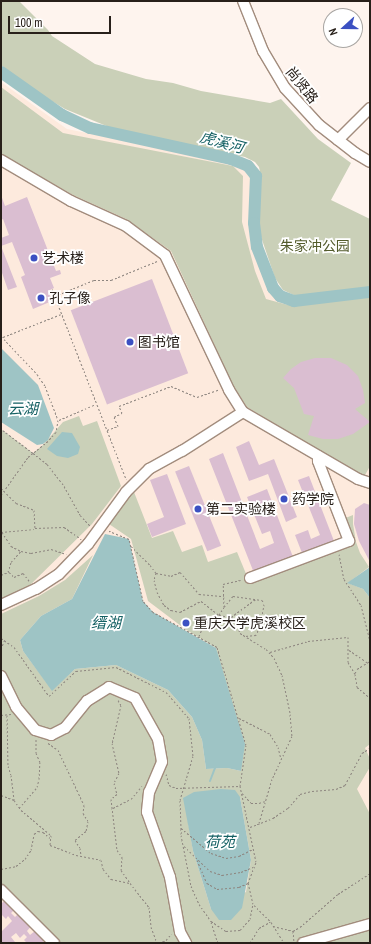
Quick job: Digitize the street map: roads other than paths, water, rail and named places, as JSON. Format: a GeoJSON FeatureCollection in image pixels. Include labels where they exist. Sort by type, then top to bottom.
{"type":"FeatureCollection","features":[{"type":"Feature","properties":{"kind":"street","name":"尚贤路"},"geometry":{"type":"LineString","coordinates":[[243,1],[263,51],[281,82],[302,108],[338,140],[370,162]]}},
{"type":"Feature","properties":{"kind":"street"},"geometry":{"type":"LineString","coordinates":[[338,140],[370,108]]}},
{"type":"Feature","properties":{"kind":"street"},"geometry":{"type":"LineString","coordinates":[[1,160],[71,201],[126,226],[166,257],[227,386],[243,412],[318,456],[367,482],[370,472]]}},
{"type":"Feature","properties":{"kind":"street"},"geometry":{"type":"LineString","coordinates":[[1,606],[36,589],[58,574],[88,544],[129,489],[149,469],[182,451],[243,412]]}},
{"type":"Feature","properties":{"kind":"street"},"geometry":{"type":"LineString","coordinates":[[250,578],[349,541],[318,461],[318,456]]}},
{"type":"Feature","properties":{"kind":"street"},"geometry":{"type":"LineString","coordinates":[[1,676],[16,707],[40,731],[51,735],[65,728],[88,700],[109,687],[135,698],[158,739],[162,762],[149,792],[147,812],[170,877],[180,932],[186,943]]}},
{"type":"Feature","properties":{"kind":"street"},"geometry":{"type":"LineString","coordinates":[[1,890],[54,943]]}},
{"type":"Feature","properties":{"kind":"street"},"geometry":{"type":"LineString","coordinates":[[302,943],[370,924]]}},
{"type":"Feature","properties":{"kind":"water","name":"云湖"},"geometry":{"type":"Polygon","coordinates":[[[1,348],[38,385],[54,428],[48,440],[43,444],[37,445],[1,422],[1,348]]]}},
{"type":"Feature","properties":{"kind":"water"},"geometry":{"type":"Polygon","coordinates":[[[62,432],[72,433],[80,447],[78,454],[68,458],[57,456],[47,449],[62,432]]]}},
{"type":"Feature","properties":{"kind":"water","name":"缙湖"},"geometry":{"type":"Polygon","coordinates":[[[105,534],[129,539],[143,601],[153,612],[216,648],[245,744],[241,771],[227,768],[206,769],[202,740],[192,717],[168,690],[116,665],[75,669],[52,691],[23,651],[20,640],[41,616],[72,599],[105,534]]]}},
{"type":"Feature","properties":{"kind":"water"},"geometry":{"type":"Polygon","coordinates":[[[370,567],[370,598],[363,589],[347,583],[370,567]]]}},
{"type":"Feature","properties":{"kind":"water","name":"荷苑"},"geometry":{"type":"Polygon","coordinates":[[[221,789],[235,790],[240,797],[251,860],[242,908],[231,920],[219,920],[211,909],[193,851],[183,798],[194,792],[221,789]]]}},
{"type":"Feature","properties":{"kind":"waterway","name":"虎溪河"},"geometry":{"type":"LineString","coordinates":[[1,72],[62,115],[90,128],[231,159],[248,166],[256,176],[254,223],[257,247],[273,288],[280,296],[294,301],[370,292]]}},
{"type":"Feature","properties":{"kind":"waterway"},"geometry":{"type":"LineString","coordinates":[[210,781],[215,768]]}},
{"type":"Feature","properties":{"kind":"place","name":"艺术楼"},"geometry":{"type":"Point","coordinates":[34,258]}},
{"type":"Feature","properties":{"kind":"place","name":"孔子像"},"geometry":{"type":"Point","coordinates":[41,298]}},
{"type":"Feature","properties":{"kind":"place","name":"图书馆"},"geometry":{"type":"Point","coordinates":[130,342]}},
{"type":"Feature","properties":{"kind":"place","name":"药学院"},"geometry":{"type":"Point","coordinates":[284,499]}},
{"type":"Feature","properties":{"kind":"place","name":"第二实验楼"},"geometry":{"type":"Point","coordinates":[198,509]}},
{"type":"Feature","properties":{"kind":"place","name":"重庆大学虎溪校区"},"geometry":{"type":"Point","coordinates":[186,623]}},
{"type":"Feature","properties":{"kind":"park label","name":"朱家冲公园"},"geometry":{"type":"Point","coordinates":[315,246]}}]}
